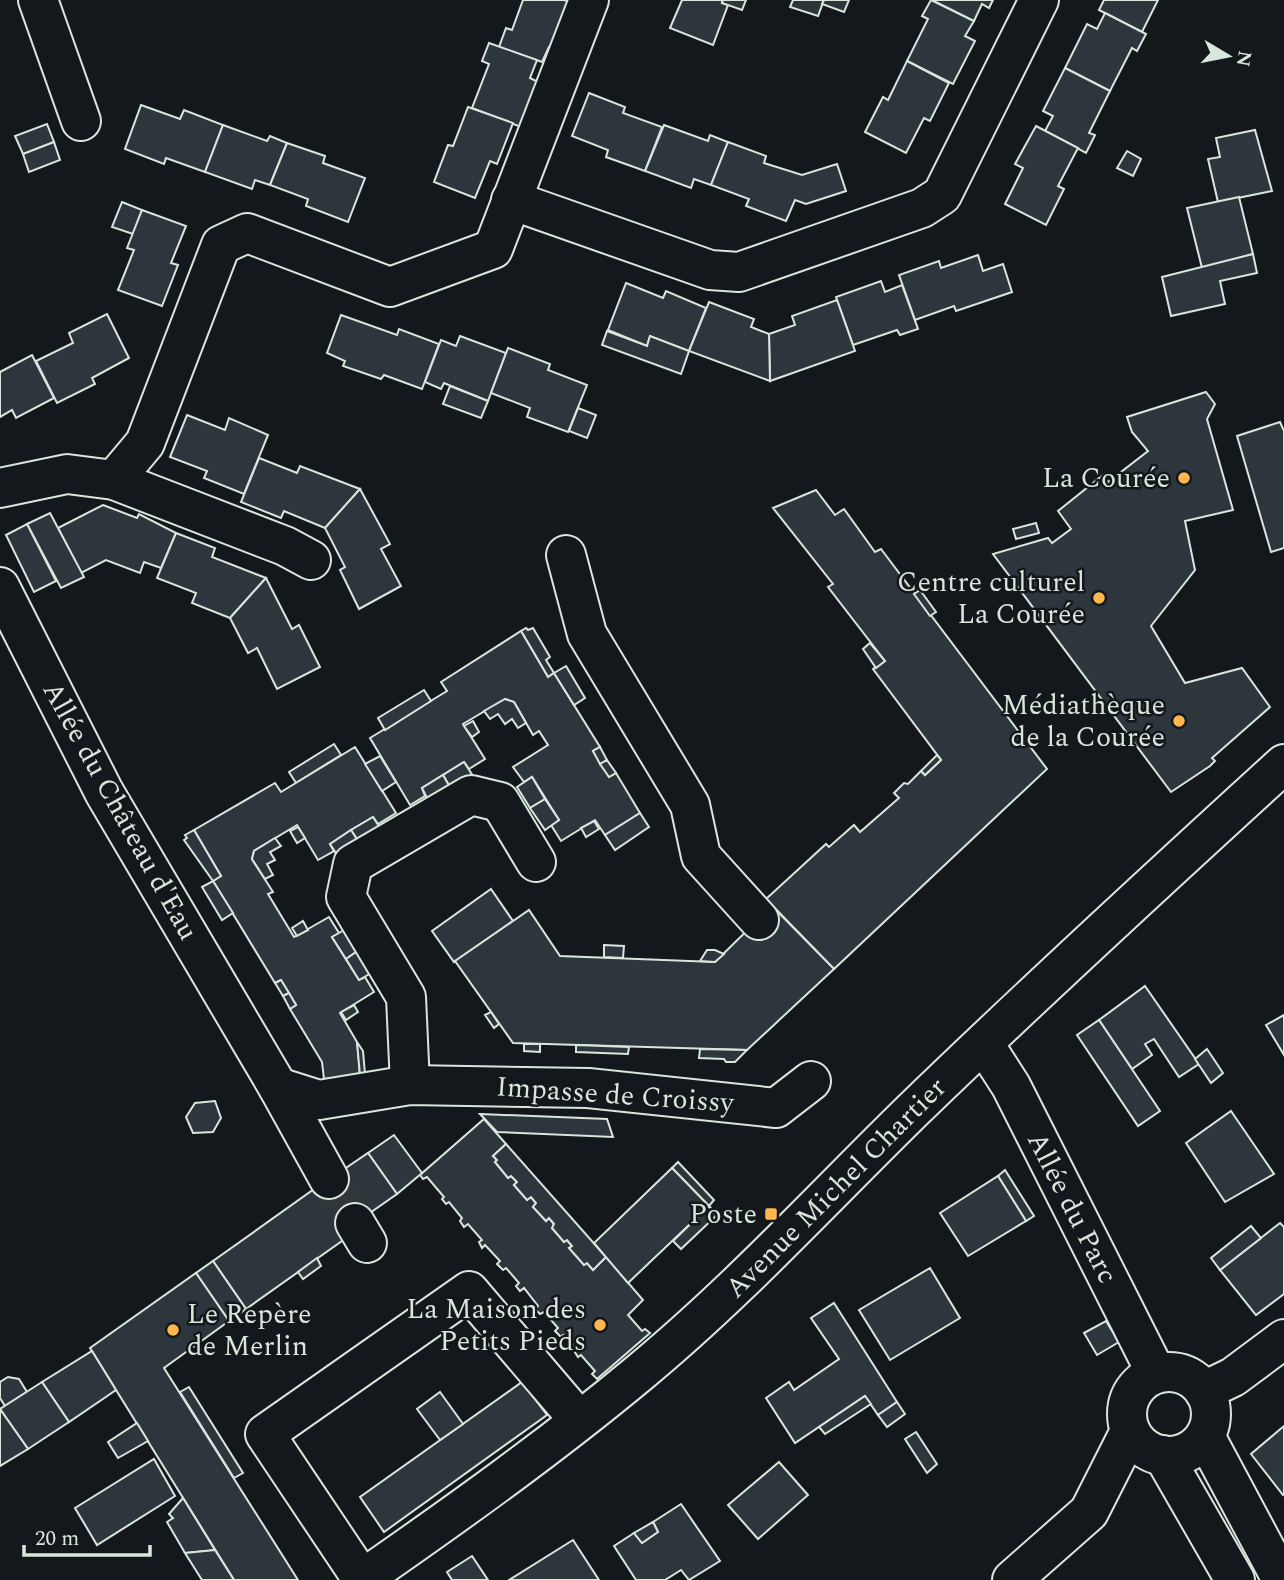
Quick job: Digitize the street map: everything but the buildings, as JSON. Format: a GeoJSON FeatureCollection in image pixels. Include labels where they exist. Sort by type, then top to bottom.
{"type":"FeatureCollection","features":[{"type":"Feature","properties":{"kind":"street"},"geometry":{"type":"LineString","coordinates":[[38,0],[81,121]]}},
{"type":"Feature","properties":{"kind":"street"},"geometry":{"type":"LineString","coordinates":[[114,480],[145,443],[221,245],[247,233],[390,287],[493,249],[589,0]]}},
{"type":"Feature","properties":{"kind":"street"},"geometry":{"type":"LineString","coordinates":[[511,200],[710,270],[739,272],[922,208],[942,195],[1039,0]]}},
{"type":"Feature","properties":{"kind":"street"},"geometry":{"type":"LineString","coordinates":[[0,488],[67,474],[114,480],[285,546],[311,560]]}},
{"type":"Feature","properties":{"kind":"street"},"geometry":{"type":"LineString","coordinates":[[566,555],[587,634],[690,805],[701,856],[759,920]]}},
{"type":"Feature","properties":{"kind":"street","name":"Allée du Château d'Eau"},"geometry":{"type":"LineString","coordinates":[[0,587],[104,792],[278,1087]]}},
{"type":"Feature","properties":{"kind":"street","name":"Avenue Michel Chartier"},"geometry":{"type":"LineString","coordinates":[[361,1580],[499,1485],[638,1373],[728,1295],[914,1110],[1109,924],[1284,764]]}},
{"type":"Feature","properties":{"kind":"street"},"geometry":{"type":"LineString","coordinates":[[410,1085],[406,997],[346,897],[353,864],[471,796],[500,803],[536,862]]}},
{"type":"Feature","properties":{"kind":"street","name":"Allée du Parc"},"geometry":{"type":"LineString","coordinates":[[984,1044],[1011,1086],[1156,1373]]}},
{"type":"Feature","properties":{"kind":"street","name":"Impasse de Croissy"},"geometry":{"type":"LineString","coordinates":[[278,1087],[319,1100],[410,1085],[589,1088],[776,1108],[811,1081]]}},
{"type":"Feature","properties":{"kind":"street"},"geometry":{"type":"LineString","coordinates":[[278,1087],[329,1179]]}},
{"type":"Feature","properties":{"kind":"street"},"geometry":{"type":"LineString","coordinates":[[361,1580],[265,1434],[469,1291],[579,1420]]}},
{"type":"Feature","properties":{"kind":"street"},"geometry":{"type":"LineString","coordinates":[[1204,1391],[1233,1377],[1284,1339]]}},
{"type":"Feature","properties":{"kind":"street"},"geometry":{"type":"LineString","coordinates":[[1012,1580],[1090,1512],[1130,1431],[1128,1403],[1143,1380],[1156,1373],[1183,1374],[1195,1381],[1204,1391],[1211,1414],[1205,1436],[1186,1452],[1163,1455],[1150,1451],[1130,1431]]}},
{"type":"Feature","properties":{"kind":"street"},"geometry":{"type":"LineString","coordinates":[[1205,1436],[1282,1580]]}},
{"type":"Feature","properties":{"kind":"street"},"geometry":{"type":"LineString","coordinates":[[1163,1455],[1236,1580]]}},
{"type":"Feature","properties":{"kind":"tunnel"},"geometry":{"type":"LineString","coordinates":[[329,1179],[355,1223]]}},
{"type":"Feature","properties":{"kind":"place","name":"La Courée"},"geometry":{"type":"Point","coordinates":[1184,478]}},
{"type":"Feature","properties":{"kind":"place","name":"Centre culturel La Courée"},"geometry":{"type":"Point","coordinates":[1099,598]}},
{"type":"Feature","properties":{"kind":"place","name":"Médiathèque de la Courée"},"geometry":{"type":"Point","coordinates":[1179,721]}},
{"type":"Feature","properties":{"kind":"place","name":"Poste"},"geometry":{"type":"Point","coordinates":[771,1214]}},
{"type":"Feature","properties":{"kind":"place","name":"La Maison des Petits Pieds"},"geometry":{"type":"Point","coordinates":[600,1325]}},
{"type":"Feature","properties":{"kind":"place","name":"Le Repère de Merlin"},"geometry":{"type":"Point","coordinates":[173,1330]}}]}
